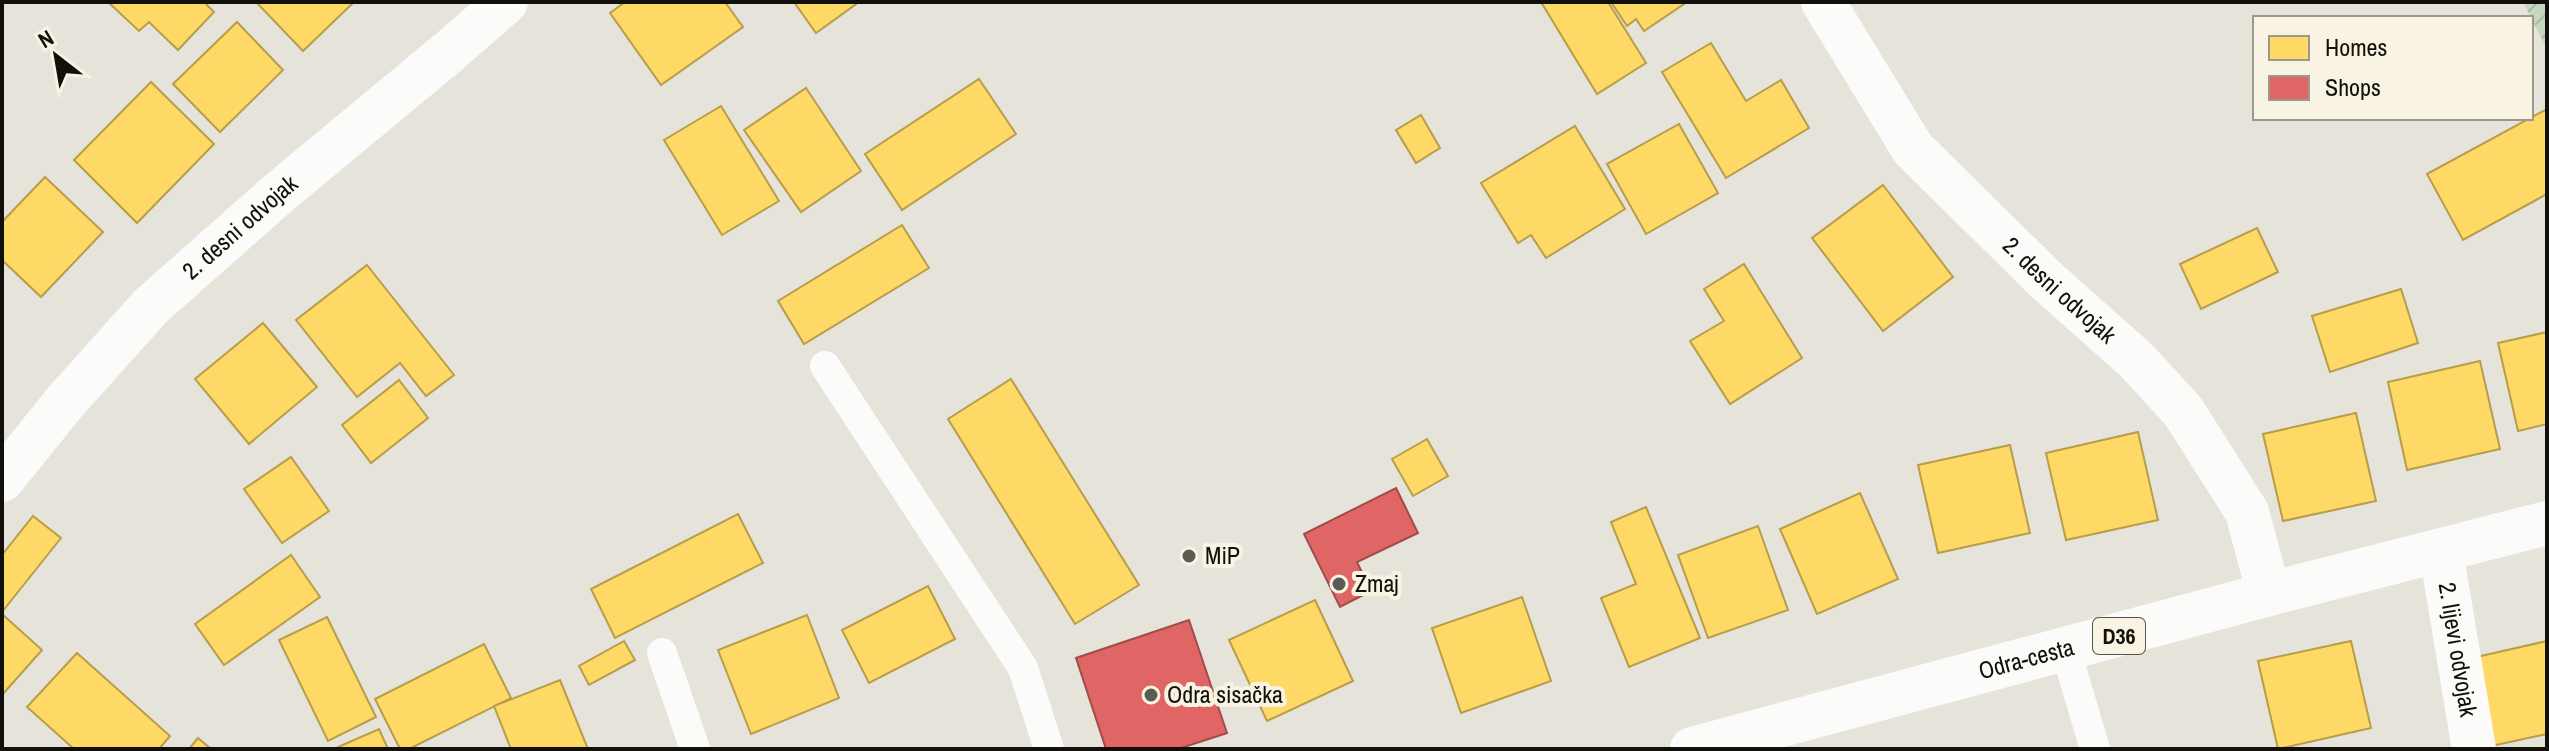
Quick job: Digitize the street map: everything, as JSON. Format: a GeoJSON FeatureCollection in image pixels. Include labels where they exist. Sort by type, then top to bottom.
{"type":"FeatureCollection","features":[{"type":"Feature","properties":{"kind":"street","name":"2. desni odvojak"},"geometry":{"type":"LineString","coordinates":[[2,480],[65,402],[151,306],[280,192],[506,2]]}},
{"type":"Feature","properties":{"kind":"street","name":"2. desni odvojak"},"geometry":{"type":"LineString","coordinates":[[1823,2],[1913,149],[2046,280],[2136,360],[2183,411],[2247,512],[2269,594]]}},
{"type":"Feature","properties":{"kind":"street","name":"Odra-cesta"},"geometry":{"type":"LineString","coordinates":[[1692,749],[2269,594],[2547,523]]}},
{"type":"Feature","properties":{"kind":"street","name":"2. lijevi odvojak"},"geometry":{"type":"LineString","coordinates":[[2441,551],[2474,749]]}},
{"type":"Feature","properties":{"kind":"lane"},"geometry":{"type":"LineString","coordinates":[[825,366],[1023,668],[1049,749]]}},
{"type":"Feature","properties":{"kind":"lane"},"geometry":{"type":"LineString","coordinates":[[2066,651],[2095,749]]}},
{"type":"Feature","properties":{"kind":"lane"},"geometry":{"type":"LineString","coordinates":[[662,653],[695,749]]}},
{"type":"Feature","properties":{"kind":"green space"},"geometry":{"type":"Polygon","coordinates":[[[2523,2],[2547,2],[2547,49],[2533,16],[2523,2]]]}},
{"type":"Feature","properties":{"kind":"building: Homes"},"geometry":{"type":"Polygon","coordinates":[[[108,2],[204,2],[214,12],[178,50],[149,22],[139,31],[108,2]]]}},
{"type":"Feature","properties":{"kind":"building: Homes"},"geometry":{"type":"Polygon","coordinates":[[[256,2],[354,2],[303,51],[256,2]]]}},
{"type":"Feature","properties":{"kind":"building: Homes"},"geometry":{"type":"Polygon","coordinates":[[[625,2],[725,2],[743,27],[661,85],[610,13],[625,2]]]}},
{"type":"Feature","properties":{"kind":"building: Homes"},"geometry":{"type":"Polygon","coordinates":[[[794,2],[859,2],[816,33],[794,2]]]}},
{"type":"Feature","properties":{"kind":"building: Homes"},"geometry":{"type":"Polygon","coordinates":[[[1541,2],[1608,2],[1646,63],[1597,94],[1541,2]]]}},
{"type":"Feature","properties":{"kind":"building: Homes"},"geometry":{"type":"Polygon","coordinates":[[[1611,2],[1687,2],[1644,31],[1636,19],[1627,26],[1611,2]]]}},
{"type":"Feature","properties":{"kind":"building: Homes"},"geometry":{"type":"Polygon","coordinates":[[[237,22],[283,70],[220,132],[173,84],[237,22]]]}},
{"type":"Feature","properties":{"kind":"building: Homes"},"geometry":{"type":"Polygon","coordinates":[[[1711,43],[1746,101],[1781,80],[1809,128],[1726,178],[1662,72],[1711,43]]]}},
{"type":"Feature","properties":{"kind":"building: Homes"},"geometry":{"type":"Polygon","coordinates":[[[979,79],[1016,134],[902,210],[865,154],[979,79]]]}},
{"type":"Feature","properties":{"kind":"building: Homes"},"geometry":{"type":"Polygon","coordinates":[[[151,82],[214,144],[137,223],[74,160],[151,82]]]}},
{"type":"Feature","properties":{"kind":"building: Homes"},"geometry":{"type":"Polygon","coordinates":[[[806,88],[861,171],[801,212],[744,130],[806,88]]]}},
{"type":"Feature","properties":{"kind":"building: Homes"},"geometry":{"type":"Polygon","coordinates":[[[721,106],[779,201],[722,235],[664,140],[721,106]]]}},
{"type":"Feature","properties":{"kind":"building: Homes"},"geometry":{"type":"Polygon","coordinates":[[[2547,109],[2547,194],[2463,240],[2427,174],[2527,120],[2533,120],[2533,117],[2547,109]]]}},
{"type":"Feature","properties":{"kind":"building: Homes"},"geometry":{"type":"Polygon","coordinates":[[[1421,115],[1440,148],[1416,163],[1396,130],[1421,115]]]}},
{"type":"Feature","properties":{"kind":"building: Homes"},"geometry":{"type":"Polygon","coordinates":[[[1679,124],[1718,193],[1646,234],[1607,164],[1679,124]]]}},
{"type":"Feature","properties":{"kind":"building: Homes"},"geometry":{"type":"Polygon","coordinates":[[[1575,126],[1625,209],[1546,258],[1531,235],[1518,243],[1481,183],[1575,126]]]}},
{"type":"Feature","properties":{"kind":"building: Homes"},"geometry":{"type":"Polygon","coordinates":[[[45,177],[103,232],[41,297],[2,260],[2,222],[45,177]]]}},
{"type":"Feature","properties":{"kind":"building: Homes"},"geometry":{"type":"Polygon","coordinates":[[[1883,185],[1953,277],[1883,331],[1812,238],[1883,185]]]}},
{"type":"Feature","properties":{"kind":"building: Homes"},"geometry":{"type":"Polygon","coordinates":[[[902,225],[929,268],[804,344],[778,301],[902,225]]]}},
{"type":"Feature","properties":{"kind":"building: Homes"},"geometry":{"type":"Polygon","coordinates":[[[2257,228],[2278,272],[2201,309],[2180,264],[2257,228]]]}},
{"type":"Feature","properties":{"kind":"building: Homes"},"geometry":{"type":"Polygon","coordinates":[[[1744,264],[1802,358],[1730,404],[1690,341],[1724,321],[1704,289],[1744,264]]]}},
{"type":"Feature","properties":{"kind":"building: Homes"},"geometry":{"type":"Polygon","coordinates":[[[367,265],[454,375],[426,396],[400,363],[357,397],[296,320],[367,265]]]}},
{"type":"Feature","properties":{"kind":"building: Homes"},"geometry":{"type":"Polygon","coordinates":[[[2401,289],[2418,343],[2330,372],[2312,316],[2401,289]]]}},
{"type":"Feature","properties":{"kind":"building: Homes"},"geometry":{"type":"Polygon","coordinates":[[[263,323],[317,387],[249,444],[195,379],[263,323]]]}},
{"type":"Feature","properties":{"kind":"building: Homes"},"geometry":{"type":"Polygon","coordinates":[[[2547,332],[2547,424],[2518,431],[2498,343],[2547,332]]]}},
{"type":"Feature","properties":{"kind":"building: Homes"},"geometry":{"type":"Polygon","coordinates":[[[2480,361],[2500,449],[2407,470],[2388,382],[2480,361]]]}},
{"type":"Feature","properties":{"kind":"building: Homes"},"geometry":{"type":"Polygon","coordinates":[[[1011,379],[1139,585],[1075,624],[948,419],[1011,379]]]}},
{"type":"Feature","properties":{"kind":"building: Homes"},"geometry":{"type":"Polygon","coordinates":[[[399,380],[428,418],[371,463],[342,425],[399,380]]]}},
{"type":"Feature","properties":{"kind":"building: Homes"},"geometry":{"type":"Polygon","coordinates":[[[2356,413],[2376,501],[2283,521],[2263,434],[2356,413]]]}},
{"type":"Feature","properties":{"kind":"building: Homes"},"geometry":{"type":"Polygon","coordinates":[[[2138,432],[2158,520],[2066,540],[2046,453],[2138,432]]]}},
{"type":"Feature","properties":{"kind":"building: Homes"},"geometry":{"type":"Polygon","coordinates":[[[1427,439],[1448,476],[1413,496],[1392,459],[1427,439]]]}},
{"type":"Feature","properties":{"kind":"building: Homes"},"geometry":{"type":"Polygon","coordinates":[[[2010,445],[2030,533],[1938,553],[1918,465],[2010,445]]]}},
{"type":"Feature","properties":{"kind":"building: Homes"},"geometry":{"type":"Polygon","coordinates":[[[291,457],[329,511],[282,543],[244,489],[291,457]]]}},
{"type":"Feature","properties":{"kind":"building: Homes"},"geometry":{"type":"Polygon","coordinates":[[[1860,493],[1898,579],[1817,614],[1780,529],[1860,493]]]}},
{"type":"Feature","properties":{"kind":"building: Homes"},"geometry":{"type":"Polygon","coordinates":[[[1646,507],[1700,638],[1629,667],[1601,598],[1636,584],[1611,522],[1646,507]]]}},
{"type":"Feature","properties":{"kind":"building: Homes"},"geometry":{"type":"Polygon","coordinates":[[[738,514],[763,563],[615,638],[591,589],[738,514]]]}},
{"type":"Feature","properties":{"kind":"building: Homes"},"geometry":{"type":"Polygon","coordinates":[[[33,516],[61,538],[2,612],[2,555],[33,516]]]}},
{"type":"Feature","properties":{"kind":"building: Homes"},"geometry":{"type":"Polygon","coordinates":[[[1758,526],[1788,610],[1708,638],[1678,555],[1758,526]]]}},
{"type":"Feature","properties":{"kind":"building: Homes"},"geometry":{"type":"Polygon","coordinates":[[[291,555],[320,597],[224,665],[195,624],[291,555]]]}},
{"type":"Feature","properties":{"kind":"building: Homes"},"geometry":{"type":"Polygon","coordinates":[[[928,586],[955,639],[869,683],[842,630],[928,586]]]}},
{"type":"Feature","properties":{"kind":"building: Homes"},"geometry":{"type":"Polygon","coordinates":[[[1522,597],[1551,681],[1461,713],[1432,628],[1522,597]]]}},
{"type":"Feature","properties":{"kind":"building: Homes"},"geometry":{"type":"Polygon","coordinates":[[[1315,600],[1353,681],[1267,721],[1229,640],[1315,600]]]}},
{"type":"Feature","properties":{"kind":"building: Homes"},"geometry":{"type":"Polygon","coordinates":[[[2,614],[42,650],[2,695],[2,614]]]}},
{"type":"Feature","properties":{"kind":"building: Homes"},"geometry":{"type":"Polygon","coordinates":[[[807,615],[839,698],[751,734],[718,650],[807,615]]]}},
{"type":"Feature","properties":{"kind":"building: Homes"},"geometry":{"type":"Polygon","coordinates":[[[327,617],[376,717],[328,741],[279,640],[327,617]]]}},
{"type":"Feature","properties":{"kind":"building: Homes"},"geometry":{"type":"Polygon","coordinates":[[[624,641],[635,660],[589,685],[579,666],[624,641]]]}},
{"type":"Feature","properties":{"kind":"building: Homes"},"geometry":{"type":"Polygon","coordinates":[[[2351,641],[2371,728],[2278,749],[2258,661],[2351,641]]]}},
{"type":"Feature","properties":{"kind":"building: Homes"},"geometry":{"type":"Polygon","coordinates":[[[2547,641],[2547,734],[2491,746],[2472,658],[2547,641]]]}},
{"type":"Feature","properties":{"kind":"building: Homes"},"geometry":{"type":"Polygon","coordinates":[[[484,644],[511,698],[409,749],[400,749],[375,699],[484,644]]]}},
{"type":"Feature","properties":{"kind":"building: Homes"},"geometry":{"type":"Polygon","coordinates":[[[77,653],[170,736],[159,749],[74,749],[27,707],[77,653]]]}},
{"type":"Feature","properties":{"kind":"building: Homes"},"geometry":{"type":"Polygon","coordinates":[[[560,680],[588,749],[511,749],[494,706],[560,680]]]}},
{"type":"Feature","properties":{"kind":"building: Homes"},"geometry":{"type":"Polygon","coordinates":[[[379,729],[388,749],[338,747],[379,729]]]}},
{"type":"Feature","properties":{"kind":"building: Homes"},"geometry":{"type":"Polygon","coordinates":[[[198,738],[211,749],[189,749],[198,738]]]}},
{"type":"Feature","properties":{"kind":"building: Shops"},"geometry":{"type":"Polygon","coordinates":[[[1396,488],[1418,533],[1357,562],[1371,591],[1340,607],[1304,534],[1396,488]]]}},
{"type":"Feature","properties":{"kind":"building: Shops","name":"Odra sisačka"},"geometry":{"type":"Polygon","coordinates":[[[1189,620],[1227,733],[1178,749],[1106,749],[1076,658],[1189,620]]]}},
{"type":"Feature","properties":{"kind":"place","name":"MiP"},"geometry":{"type":"Point","coordinates":[1189,556]}},
{"type":"Feature","properties":{"kind":"place","name":"Zmaj"},"geometry":{"type":"Point","coordinates":[1339,584]}},
{"type":"Feature","properties":{"kind":"place","name":"Odra sisačka"},"geometry":{"type":"Point","coordinates":[1151,695]}}]}
